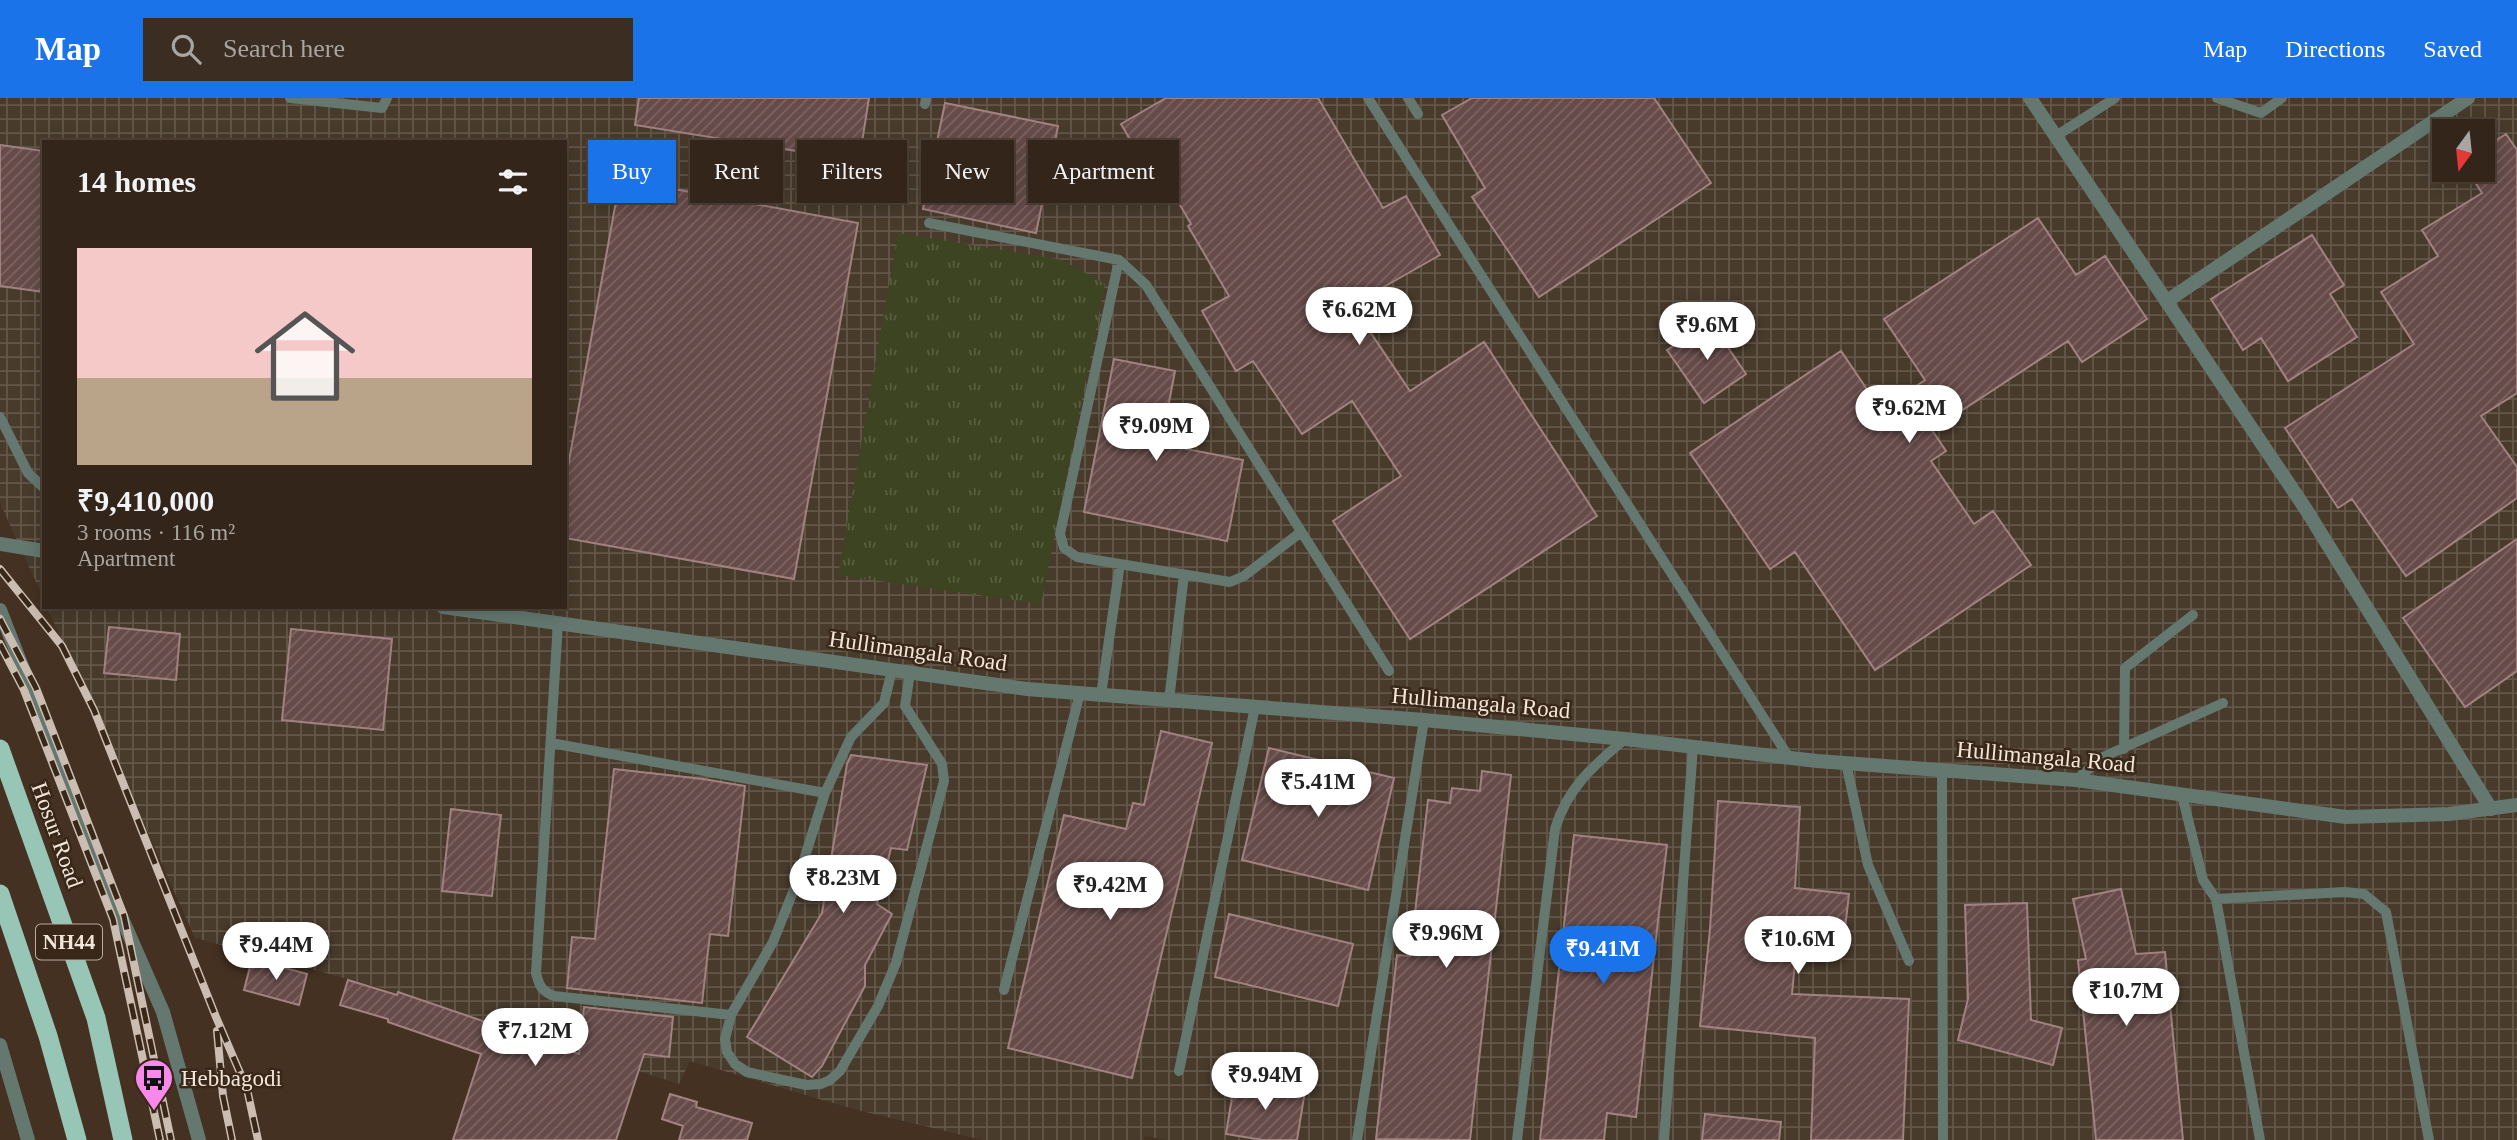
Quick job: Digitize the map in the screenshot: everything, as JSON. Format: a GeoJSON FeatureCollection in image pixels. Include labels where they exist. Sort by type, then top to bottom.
{"type":"FeatureCollection","features":[{"type":"Feature","properties":{"kind":"highway","name":"Hosur Road"},"geometry":{"type":"LineString","coordinates":[[0,749],[96,1018],[123,1140]]}},
{"type":"Feature","properties":{"kind":"highway","name":"NH44"},"geometry":{"type":"LineString","coordinates":[[0,894],[48,1035],[77,1140]]}},
{"type":"Feature","properties":{"kind":"street"},"geometry":{"type":"LineString","coordinates":[[2029,98],[2308,511],[2491,809]]}},
{"type":"Feature","properties":{"kind":"street"},"geometry":{"type":"LineString","coordinates":[[2167,301],[2468,98]]}},
{"type":"Feature","properties":{"kind":"street"},"geometry":{"type":"LineString","coordinates":[[0,544],[42,551]]}},
{"type":"Feature","properties":{"kind":"street","name":"Hullimangala Road"},"geometry":{"type":"LineString","coordinates":[[474,609],[1027,689],[1424,720],[1846,763],[2076,780],[2346,817],[2449,814],[2517,805]]}},
{"type":"Feature","properties":{"kind":"street"},"geometry":{"type":"LineString","coordinates":[[0,610],[106,882],[163,1012],[199,1140]]}},
{"type":"Feature","properties":{"kind":"street"},"geometry":{"type":"LineString","coordinates":[[0,1045],[28,1140]]}},
{"type":"Feature","properties":{"kind":"lane"},"geometry":{"type":"LineString","coordinates":[[290,98],[382,108],[387,98]]}},
{"type":"Feature","properties":{"kind":"lane"},"geometry":{"type":"LineString","coordinates":[[1368,98],[1788,756]]}},
{"type":"Feature","properties":{"kind":"lane"},"geometry":{"type":"LineString","coordinates":[[1408,98],[1418,114]]}},
{"type":"Feature","properties":{"kind":"lane"},"geometry":{"type":"LineString","coordinates":[[2056,136],[2115,98]]}},
{"type":"Feature","properties":{"kind":"lane"},"geometry":{"type":"LineString","coordinates":[[2217,98],[2262,113],[2282,98]]}},
{"type":"Feature","properties":{"kind":"lane"},"geometry":{"type":"LineString","coordinates":[[929,223],[1119,260],[1146,285],[1163,308],[1389,671]]}},
{"type":"Feature","properties":{"kind":"lane"},"geometry":{"type":"LineString","coordinates":[[1119,260],[1060,541],[1064,548],[1077,557],[1222,582],[1237,579],[1301,532]]}},
{"type":"Feature","properties":{"kind":"lane"},"geometry":{"type":"LineString","coordinates":[[0,417],[28,473],[42,486]]}},
{"type":"Feature","properties":{"kind":"lane"},"geometry":{"type":"LineString","coordinates":[[1101,695],[1120,564]]}},
{"type":"Feature","properties":{"kind":"lane"},"geometry":{"type":"LineString","coordinates":[[1169,700],[1184,575]]}},
{"type":"Feature","properties":{"kind":"lane"},"geometry":{"type":"LineString","coordinates":[[2124,748],[2125,668],[2193,615]]}},
{"type":"Feature","properties":{"kind":"lane"},"geometry":{"type":"LineString","coordinates":[[558,623],[536,973],[538,985],[545,993],[554,996],[731,1015]]}},
{"type":"Feature","properties":{"kind":"lane"},"geometry":{"type":"LineString","coordinates":[[891,670],[884,703],[851,737],[825,793],[797,882],[773,942],[731,1015],[725,1039],[727,1052],[735,1064],[747,1072],[806,1085],[830,1080],[840,1071],[860,1040],[896,962],[944,780],[942,764],[905,706],[910,673]]}},
{"type":"Feature","properties":{"kind":"lane"},"geometry":{"type":"LineString","coordinates":[[1004,990],[1080,693]]}},
{"type":"Feature","properties":{"kind":"lane"},"geometry":{"type":"LineString","coordinates":[[884,703],[905,706]]}},
{"type":"Feature","properties":{"kind":"lane"},"geometry":{"type":"LineString","coordinates":[[2076,780],[2103,757],[2223,703]]}},
{"type":"Feature","properties":{"kind":"lane"},"geometry":{"type":"LineString","coordinates":[[1179,1071],[1255,707]]}},
{"type":"Feature","properties":{"kind":"lane"},"geometry":{"type":"LineString","coordinates":[[1357,1140],[1424,720]]}},
{"type":"Feature","properties":{"kind":"lane"},"geometry":{"type":"LineString","coordinates":[[1517,1140],[1557,821],[1567,797],[1581,777],[1625,739]]}},
{"type":"Feature","properties":{"kind":"lane"},"geometry":{"type":"LineString","coordinates":[[551,743],[825,793]]}},
{"type":"Feature","properties":{"kind":"lane"},"geometry":{"type":"LineString","coordinates":[[1664,1140],[1693,747]]}},
{"type":"Feature","properties":{"kind":"lane"},"geometry":{"type":"LineString","coordinates":[[1846,763],[1868,865],[1909,961]]}},
{"type":"Feature","properties":{"kind":"lane"},"geometry":{"type":"LineString","coordinates":[[1942,770],[1943,1140]]}},
{"type":"Feature","properties":{"kind":"lane"},"geometry":{"type":"LineString","coordinates":[[2182,795],[2203,880],[2216,899],[2260,1140]]}},
{"type":"Feature","properties":{"kind":"lane"},"geometry":{"type":"LineString","coordinates":[[2216,899],[2344,892],[2364,894],[2386,912],[2429,1140]]}},
{"type":"Feature","properties":{"kind":"shaded area"},"geometry":{"type":"Polygon","coordinates":[[[0,98],[2517,98],[2517,1140],[1168,1140],[1145,1136],[1143,1140],[983,1140],[857,1110],[690,1061],[679,1084],[385,989],[195,938],[48,609],[567,609],[567,140],[42,140],[42,596],[0,503],[0,98]]]}},
{"type":"Feature","properties":{"kind":"green space"},"geometry":{"type":"Polygon","coordinates":[[[898,233],[1062,260],[1105,284],[1041,604],[838,575],[898,233]]]}},
{"type":"Feature","properties":{"kind":"building"},"geometry":{"type":"Polygon","coordinates":[[[639,98],[869,98],[862,140],[797,140],[797,151],[783,149],[783,140],[728,140],[635,125],[639,98]]]}},
{"type":"Feature","properties":{"kind":"building"},"geometry":{"type":"Polygon","coordinates":[[[1166,98],[1318,98],[1383,208],[1406,196],[1440,255],[1352,305],[1410,391],[1484,342],[1597,516],[1410,639],[1333,521],[1401,476],[1352,401],[1302,434],[1253,361],[1236,371],[1202,311],[1229,296],[1188,226],[1191,224],[1179,203],[1179,140],[1130,140],[1121,124],[1166,98]]]}},
{"type":"Feature","properties":{"kind":"building"},"geometry":{"type":"Polygon","coordinates":[[[1472,98],[1654,98],[1711,183],[1539,297],[1472,197],[1485,188],[1442,115],[1472,98]]]}},
{"type":"Feature","properties":{"kind":"building"},"geometry":{"type":"Polygon","coordinates":[[[945,103],[1058,126],[1055,140],[1028,140],[1028,203],[1042,203],[1036,233],[923,209],[924,203],[1014,203],[1014,140],[937,140],[945,103]]]}},
{"type":"Feature","properties":{"kind":"building"},"geometry":{"type":"Polygon","coordinates":[[[2506,134],[2517,150],[2517,393],[2481,416],[2517,467],[2517,498],[2406,576],[2352,499],[2338,508],[2285,428],[2414,344],[2381,292],[2438,256],[2422,230],[2482,193],[2475,182],[2496,182],[2496,140],[2506,134]]]}},
{"type":"Feature","properties":{"kind":"building"},"geometry":{"type":"Polygon","coordinates":[[[0,145],[42,151],[42,292],[0,286],[0,145]]]}},
{"type":"Feature","properties":{"kind":"building"},"geometry":{"type":"Polygon","coordinates":[[[676,189],[690,192],[690,203],[750,203],[858,223],[794,579],[567,538],[567,472],[616,203],[676,203],[676,189]]]}},
{"type":"Feature","properties":{"kind":"building"},"geometry":{"type":"Polygon","coordinates":[[[2038,218],[2076,275],[2105,256],[2147,319],[2082,362],[2068,341],[1932,430],[1946,451],[1931,461],[1974,524],[1993,511],[2031,565],[1875,670],[1795,552],[1770,569],[1690,453],[1841,351],[1881,410],[1925,380],[1884,319],[2038,218]]]}},
{"type":"Feature","properties":{"kind":"building"},"geometry":{"type":"Polygon","coordinates":[[[2312,235],[2344,285],[2330,294],[2357,337],[2288,381],[2261,338],[2243,350],[2211,299],[2312,235]]]}},
{"type":"Feature","properties":{"kind":"building"},"geometry":{"type":"Polygon","coordinates":[[[1710,321],[1746,374],[1704,403],[1667,350],[1710,321]]]}},
{"type":"Feature","properties":{"kind":"building"},"geometry":{"type":"Polygon","coordinates":[[[1114,359],[1175,371],[1161,444],[1243,460],[1227,541],[1084,512],[1114,359]]]}},
{"type":"Feature","properties":{"kind":"building"},"geometry":{"type":"Polygon","coordinates":[[[2517,539],[2517,671],[2465,707],[2403,618],[2517,539]]]}},
{"type":"Feature","properties":{"kind":"building"},"geometry":{"type":"Polygon","coordinates":[[[109,627],[180,634],[176,680],[104,673],[109,627]]]}},
{"type":"Feature","properties":{"kind":"building"},"geometry":{"type":"Polygon","coordinates":[[[291,629],[392,639],[383,730],[282,720],[291,629]]]}},
{"type":"Feature","properties":{"kind":"building"},"geometry":{"type":"Polygon","coordinates":[[[1161,731],[1212,743],[1132,1078],[1008,1048],[1064,815],[1126,829],[1133,803],[1144,805],[1161,731]]]}},
{"type":"Feature","properties":{"kind":"building"},"geometry":{"type":"Polygon","coordinates":[[[1269,748],[1394,778],[1368,890],[1242,860],[1269,748]]]}},
{"type":"Feature","properties":{"kind":"building"},"geometry":{"type":"Polygon","coordinates":[[[851,755],[927,765],[907,850],[891,848],[877,904],[892,914],[865,965],[865,986],[822,1066],[812,1077],[747,1037],[822,913],[847,764],[851,755]]]}},
{"type":"Feature","properties":{"kind":"building"},"geometry":{"type":"Polygon","coordinates":[[[614,769],[745,786],[728,936],[710,934],[702,1003],[567,988],[572,937],[595,939],[614,769]]]}},
{"type":"Feature","properties":{"kind":"building"},"geometry":{"type":"Polygon","coordinates":[[[1482,771],[1511,775],[1470,1140],[1376,1139],[1397,955],[1410,956],[1428,800],[1450,803],[1452,788],[1480,791],[1482,771]]]}},
{"type":"Feature","properties":{"kind":"building"},"geometry":{"type":"Polygon","coordinates":[[[1718,801],[1800,807],[1795,888],[1849,894],[1843,946],[1797,941],[1792,994],[1909,999],[1903,1140],[1811,1140],[1815,1038],[1700,1026],[1710,929],[1718,801]]]}},
{"type":"Feature","properties":{"kind":"building"},"geometry":{"type":"Polygon","coordinates":[[[451,809],[501,815],[492,896],[442,891],[451,809]]]}},
{"type":"Feature","properties":{"kind":"building"},"geometry":{"type":"Polygon","coordinates":[[[1574,835],[1667,845],[1636,1117],[1607,1113],[1604,1140],[1540,1140],[1574,835]]]}},
{"type":"Feature","properties":{"kind":"building"},"geometry":{"type":"Polygon","coordinates":[[[2121,889],[2136,954],[2165,952],[2183,1140],[2096,1140],[2078,960],[2086,959],[2073,899],[2121,889]]]}},
{"type":"Feature","properties":{"kind":"building"},"geometry":{"type":"Polygon","coordinates":[[[2027,903],[2031,1020],[2062,1028],[2053,1065],[1958,1040],[1968,999],[1965,905],[2027,903]]]}},
{"type":"Feature","properties":{"kind":"building"},"geometry":{"type":"Polygon","coordinates":[[[1229,914],[1353,944],[1338,1006],[1215,977],[1229,914]]]}},
{"type":"Feature","properties":{"kind":"building"},"geometry":{"type":"Polygon","coordinates":[[[252,959],[307,974],[299,1005],[244,990],[252,959]]]}},
{"type":"Feature","properties":{"kind":"building"},"geometry":{"type":"Polygon","coordinates":[[[348,980],[397,995],[398,992],[579,1054],[584,1007],[673,1017],[669,1057],[644,1054],[616,1140],[453,1140],[481,1054],[388,1022],[388,1019],[340,1005],[348,980]]]}},
{"type":"Feature","properties":{"kind":"building"},"geometry":{"type":"Polygon","coordinates":[[[1235,1079],[1305,1091],[1297,1140],[1263,1140],[1226,1134],[1235,1079]]]}},
{"type":"Feature","properties":{"kind":"building"},"geometry":{"type":"Polygon","coordinates":[[[670,1094],[697,1102],[696,1107],[752,1123],[747,1140],[679,1140],[683,1126],[662,1119],[670,1094]]]}},
{"type":"Feature","properties":{"kind":"building"},"geometry":{"type":"Polygon","coordinates":[[[1705,1114],[1781,1122],[1779,1140],[1702,1140],[1705,1114]]]}},
{"type":"Feature","properties":{"kind":"railway"},"geometry":{"type":"LineString","coordinates":[[0,569],[62,646],[94,710],[247,1089],[258,1140]]}},
{"type":"Feature","properties":{"kind":"railway"},"geometry":{"type":"LineString","coordinates":[[0,619],[36,688],[124,916],[171,1140]]}},
{"type":"Feature","properties":{"kind":"railway"},"geometry":{"type":"LineString","coordinates":[[0,644],[24,690],[113,919],[160,1140]]}},
{"type":"Feature","properties":{"kind":"railway"},"geometry":{"type":"LineString","coordinates":[[217,1031],[223,1096],[232,1140]]}},
{"type":"Feature","properties":{"kind":"place","name":"Hebbagodi"},"geometry":{"type":"Point","coordinates":[154,1112]}}]}
